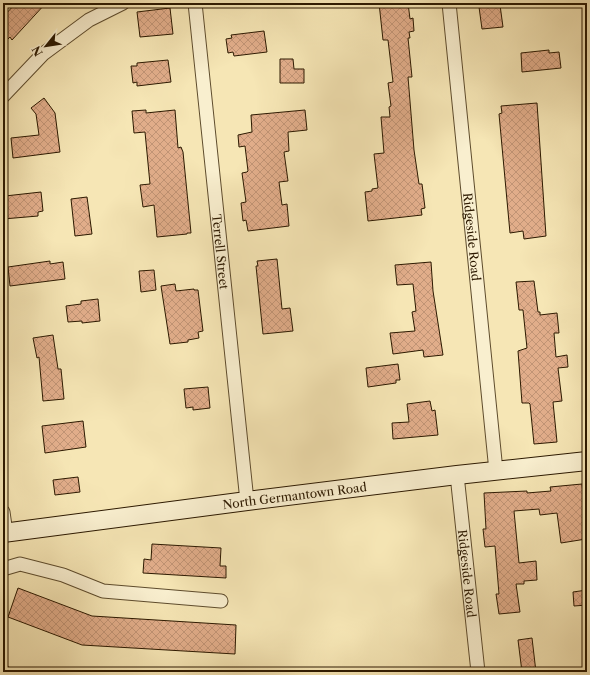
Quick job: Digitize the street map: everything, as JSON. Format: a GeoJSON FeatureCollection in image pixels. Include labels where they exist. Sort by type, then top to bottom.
{"type":"FeatureCollection","features":[{"type":"Feature","properties":{"kind":"main road","name":"North Germantown Road"},"geometry":{"type":"LineString","coordinates":[[4,533],[457,475],[587,461]]}},
{"type":"Feature","properties":{"kind":"street"},"geometry":{"type":"LineString","coordinates":[[3,96],[43,54],[89,20],[122,3]]}},
{"type":"Feature","properties":{"kind":"street","name":"Terrell Street"},"geometry":{"type":"LineString","coordinates":[[196,3],[247,501]]}},
{"type":"Feature","properties":{"kind":"street","name":"Ridgeside Road"},"geometry":{"type":"LineString","coordinates":[[449,3],[496,471]]}},
{"type":"Feature","properties":{"kind":"street","name":"Ridgeside Road"},"geometry":{"type":"LineString","coordinates":[[457,475],[478,672]]}},
{"type":"Feature","properties":{"kind":"street"},"geometry":{"type":"LineString","coordinates":[[3,512],[4,533]]}},
{"type":"Feature","properties":{"kind":"street"},"geometry":{"type":"LineString","coordinates":[[3,569],[20,564],[63,575],[103,591],[221,601]]}},
{"type":"Feature","properties":{"kind":"building"},"geometry":{"type":"Polygon","coordinates":[[[16,3],[46,3],[12,40],[10,37],[3,44],[3,17],[16,3]]]}},
{"type":"Feature","properties":{"kind":"building"},"geometry":{"type":"Polygon","coordinates":[[[379,3],[408,3],[410,19],[413,18],[414,31],[409,32],[410,38],[408,38],[412,77],[408,77],[414,150],[419,184],[422,184],[425,208],[421,209],[422,215],[368,221],[365,192],[378,188],[374,154],[384,153],[381,117],[390,117],[389,107],[391,106],[388,83],[393,82],[388,40],[383,40],[379,3]]]}},
{"type":"Feature","properties":{"kind":"building"},"geometry":{"type":"Polygon","coordinates":[[[500,5],[503,27],[482,29],[479,7],[500,5]]]}},
{"type":"Feature","properties":{"kind":"building"},"geometry":{"type":"Polygon","coordinates":[[[170,8],[173,34],[140,37],[137,12],[170,8]]]}},
{"type":"Feature","properties":{"kind":"building"},"geometry":{"type":"Polygon","coordinates":[[[264,31],[267,52],[234,56],[233,52],[228,53],[226,39],[232,38],[231,35],[264,31]]]}},
{"type":"Feature","properties":{"kind":"building"},"geometry":{"type":"Polygon","coordinates":[[[549,50],[549,53],[559,52],[561,68],[522,72],[521,53],[549,50]]]}},
{"type":"Feature","properties":{"kind":"building"},"geometry":{"type":"Polygon","coordinates":[[[280,59],[293,59],[294,69],[304,69],[304,83],[280,83],[280,59]]]}},
{"type":"Feature","properties":{"kind":"building"},"geometry":{"type":"Polygon","coordinates":[[[168,60],[171,82],[137,86],[137,82],[133,83],[131,66],[137,66],[137,63],[168,60]]]}},
{"type":"Feature","properties":{"kind":"building"},"geometry":{"type":"Polygon","coordinates":[[[44,98],[55,113],[60,152],[13,158],[11,138],[39,135],[36,114],[31,108],[44,98]]]}},
{"type":"Feature","properties":{"kind":"building"},"geometry":{"type":"Polygon","coordinates":[[[537,103],[546,236],[524,239],[523,231],[510,233],[499,114],[502,113],[501,106],[537,103]]]}},
{"type":"Feature","properties":{"kind":"building"},"geometry":{"type":"Polygon","coordinates":[[[146,110],[146,113],[175,110],[178,148],[181,147],[183,152],[191,233],[157,237],[154,205],[143,207],[140,185],[150,184],[145,132],[134,133],[132,111],[146,110]]]}},
{"type":"Feature","properties":{"kind":"building"},"geometry":{"type":"Polygon","coordinates":[[[305,110],[307,130],[288,132],[289,151],[284,152],[288,181],[279,182],[282,205],[287,204],[289,226],[248,231],[246,220],[243,221],[241,203],[246,202],[242,173],[248,171],[245,146],[239,147],[238,135],[252,132],[251,115],[305,110]]]}},
{"type":"Feature","properties":{"kind":"building"},"geometry":{"type":"Polygon","coordinates":[[[41,192],[43,211],[38,212],[38,216],[3,219],[3,203],[6,203],[5,196],[41,192]]]}},
{"type":"Feature","properties":{"kind":"building"},"geometry":{"type":"Polygon","coordinates":[[[87,197],[92,234],[75,236],[71,199],[87,197]]]}},
{"type":"Feature","properties":{"kind":"building"},"geometry":{"type":"Polygon","coordinates":[[[277,259],[282,309],[290,308],[293,331],[263,334],[256,266],[258,266],[257,261],[277,259]]]}},
{"type":"Feature","properties":{"kind":"building"},"geometry":{"type":"Polygon","coordinates":[[[50,261],[50,264],[63,262],[65,279],[10,286],[8,267],[50,261]]]}},
{"type":"Feature","properties":{"kind":"building"},"geometry":{"type":"Polygon","coordinates":[[[431,262],[433,291],[443,355],[424,357],[423,350],[393,354],[390,333],[415,331],[412,312],[416,311],[413,284],[397,285],[395,265],[431,262]]]}},
{"type":"Feature","properties":{"kind":"building"},"geometry":{"type":"Polygon","coordinates":[[[154,270],[156,290],[141,292],[139,271],[154,270]]]}},
{"type":"Feature","properties":{"kind":"building"},"geometry":{"type":"Polygon","coordinates":[[[534,281],[538,312],[540,312],[540,315],[557,313],[559,333],[554,333],[556,357],[567,355],[568,367],[558,368],[562,401],[553,402],[557,442],[534,444],[530,404],[522,403],[518,351],[527,348],[523,310],[519,310],[516,282],[534,281]]]}},
{"type":"Feature","properties":{"kind":"building"},"geometry":{"type":"Polygon","coordinates":[[[175,284],[176,291],[198,290],[203,331],[198,332],[199,338],[188,340],[188,342],[170,344],[161,286],[175,284]]]}},
{"type":"Feature","properties":{"kind":"building"},"geometry":{"type":"Polygon","coordinates":[[[98,299],[100,321],[82,323],[82,321],[68,322],[66,306],[81,304],[81,301],[98,299]]]}},
{"type":"Feature","properties":{"kind":"building"},"geometry":{"type":"Polygon","coordinates":[[[53,335],[58,369],[61,369],[64,399],[43,401],[39,357],[37,358],[33,338],[53,335]]]}},
{"type":"Feature","properties":{"kind":"building"},"geometry":{"type":"Polygon","coordinates":[[[398,364],[400,380],[396,380],[396,383],[368,387],[366,368],[398,364]]]}},
{"type":"Feature","properties":{"kind":"building"},"geometry":{"type":"Polygon","coordinates":[[[208,387],[210,408],[193,410],[193,407],[186,408],[184,389],[208,387]]]}},
{"type":"Feature","properties":{"kind":"building"},"geometry":{"type":"Polygon","coordinates":[[[430,401],[432,411],[435,410],[438,435],[393,439],[392,423],[409,422],[407,404],[430,401]]]}},
{"type":"Feature","properties":{"kind":"building"},"geometry":{"type":"Polygon","coordinates":[[[83,421],[86,447],[45,453],[42,426],[83,421]]]}},
{"type":"Feature","properties":{"kind":"building"},"geometry":{"type":"Polygon","coordinates":[[[78,477],[80,492],[55,495],[53,480],[78,477]]]}},
{"type":"Feature","properties":{"kind":"building"},"geometry":{"type":"Polygon","coordinates":[[[582,484],[585,518],[587,518],[587,532],[585,532],[586,539],[561,543],[557,513],[540,515],[539,509],[514,511],[519,563],[536,561],[537,580],[524,581],[524,584],[516,584],[520,612],[499,614],[496,594],[499,594],[495,546],[485,547],[483,529],[486,529],[484,493],[527,491],[527,493],[551,491],[550,487],[582,484]]]}},
{"type":"Feature","properties":{"kind":"building"},"geometry":{"type":"Polygon","coordinates":[[[152,544],[221,548],[220,566],[226,566],[226,578],[143,573],[144,559],[151,560],[152,544]]]}},
{"type":"Feature","properties":{"kind":"building"},"geometry":{"type":"Polygon","coordinates":[[[18,588],[92,616],[236,625],[235,654],[82,645],[8,617],[18,588]]]}},
{"type":"Feature","properties":{"kind":"building"},"geometry":{"type":"Polygon","coordinates":[[[587,590],[587,605],[574,606],[573,592],[587,590]]]}},
{"type":"Feature","properties":{"kind":"building"},"geometry":{"type":"Polygon","coordinates":[[[532,638],[536,672],[522,672],[518,640],[532,638]]]}}]}
